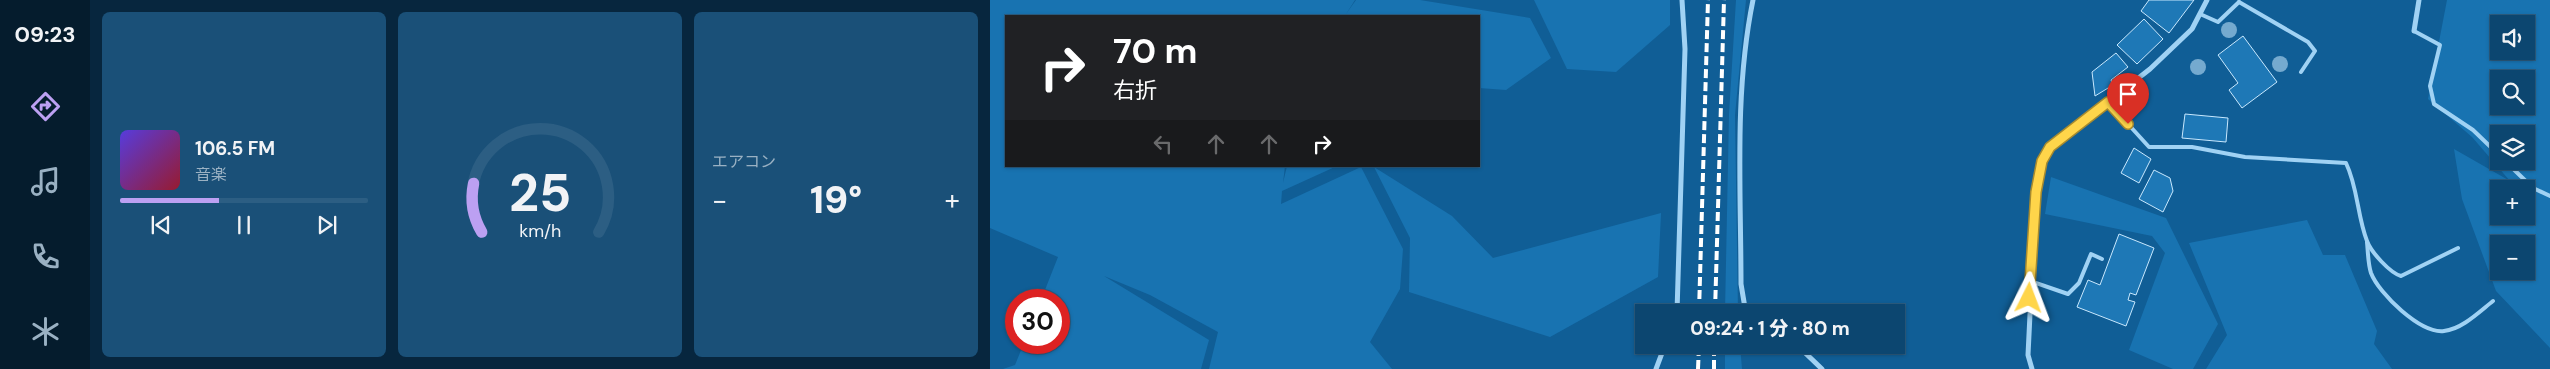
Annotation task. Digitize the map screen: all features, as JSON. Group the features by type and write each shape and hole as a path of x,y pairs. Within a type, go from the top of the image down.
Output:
{"street":[{"path":"1676,304 1685,49 1682,0"},
{"path":"1744,304 1741,284 1740,108 1748,27 1753,0"},
{"path":"2032,369 2028,355 2030,281 2036,192 2042,161 2050,147 2150,69 2192,29 2207,0"},
{"path":"2414,31 2419,0"},
{"path":"1656,369 1662,354"},
{"path":"1806,354 1822,369"}],"lane":[{"path":"2200,14 2218,22 2240,1 2308,42 2314,51 2301,72"},
{"path":"2414,31 2440,45 2430,86 2434,104 2473,130 2490,146"},
{"path":"2108,102 2149,147 2192,147 2245,157 2346,163 2353,177 2367,242 2371,273 2385,297 2428,330 2445,332 2468,322 2493,301"},
{"path":"2514,170 2533,188 2550,196"},
{"path":"2367,242 2392,274 2401,276 2458,248"},
{"path":"2030,281 2068,294 2079,283 2091,254 2102,259"}],"shaded area":[{"path":"990,0 1355,0 1346,14 1356,0 1420,0 1530,18 1551,58 1506,90 1480,88 1480,15 1005,15 1005,167 1285,167 1283,183 1287,167 1335,167 1282,191 1281,204 1361,167 1403,249 1400,289 1370,342 1392,369 1209,369 1218,332 1150,295 1104,276 1209,340 1201,369 1003,369 1015,365 1020,354 1070,354 1070,289 1045,289 1058,257 990,228"},
{"path":"1534,0 1670,0 1670,25 1616,72 1567,69"},
{"path":"1736,0 1746,0 1735,115 1738,304 1725,304 1729,114"},
{"path":"2447,0 2550,0 2550,348 2496,291 2492,280 2535,280 2535,235 2490,235 2490,275 2462,199 2454,149 2508,180 2490,180 2490,225 2535,225 2535,180 2509,180 2500,170 2535,170 2535,125 2490,125 2490,158 2472,137 2428,99"},
{"path":"1374,167 1452,216 1493,258 1661,213 1658,277 1550,337 1409,292 1410,238"},
{"path":"2051,177 2166,218 2218,324 2193,369 2173,369 2129,350 2165,253 2152,236 2045,214"},
{"path":"2307,220 2323,255 2345,255 2377,331 2374,344 2392,369 2206,369 2227,335 2189,243"},
{"path":"1725,354 1741,354 1742,369 1725,369"}],"building":[{"path":"2149,0 2194,0 2169,33 2141,11"},
{"path":"2144,19 2163,39 2137,64 2117,45"},
{"path":"2243,36 2277,82 2242,108 2229,90 2238,83 2218,55"},
{"path":"2116,53 2128,67 2111,80 2113,85 2095,96 2092,72"},
{"path":"2185,114 2228,118 2226,142 2182,138"},
{"path":"2134,148 2151,159 2139,183 2121,173"},
{"path":"2154,170 2170,178 2173,191 2163,212 2139,199"},
{"path":"2119,234 2154,248 2136,295 2130,293 2128,300 2135,302 2126,326 2077,307 2088,280 2100,285"}],"railway":[{"path":"1699,304 1708,0"},
{"path":"1715,304 1724,0"},
{"path":"1698,369 1699,354"},
{"path":"1714,354 1714,369"}],"route":[{"path":"2029,298 2036,192 2042,161 2050,147 2108,102 2128,124"}]}
